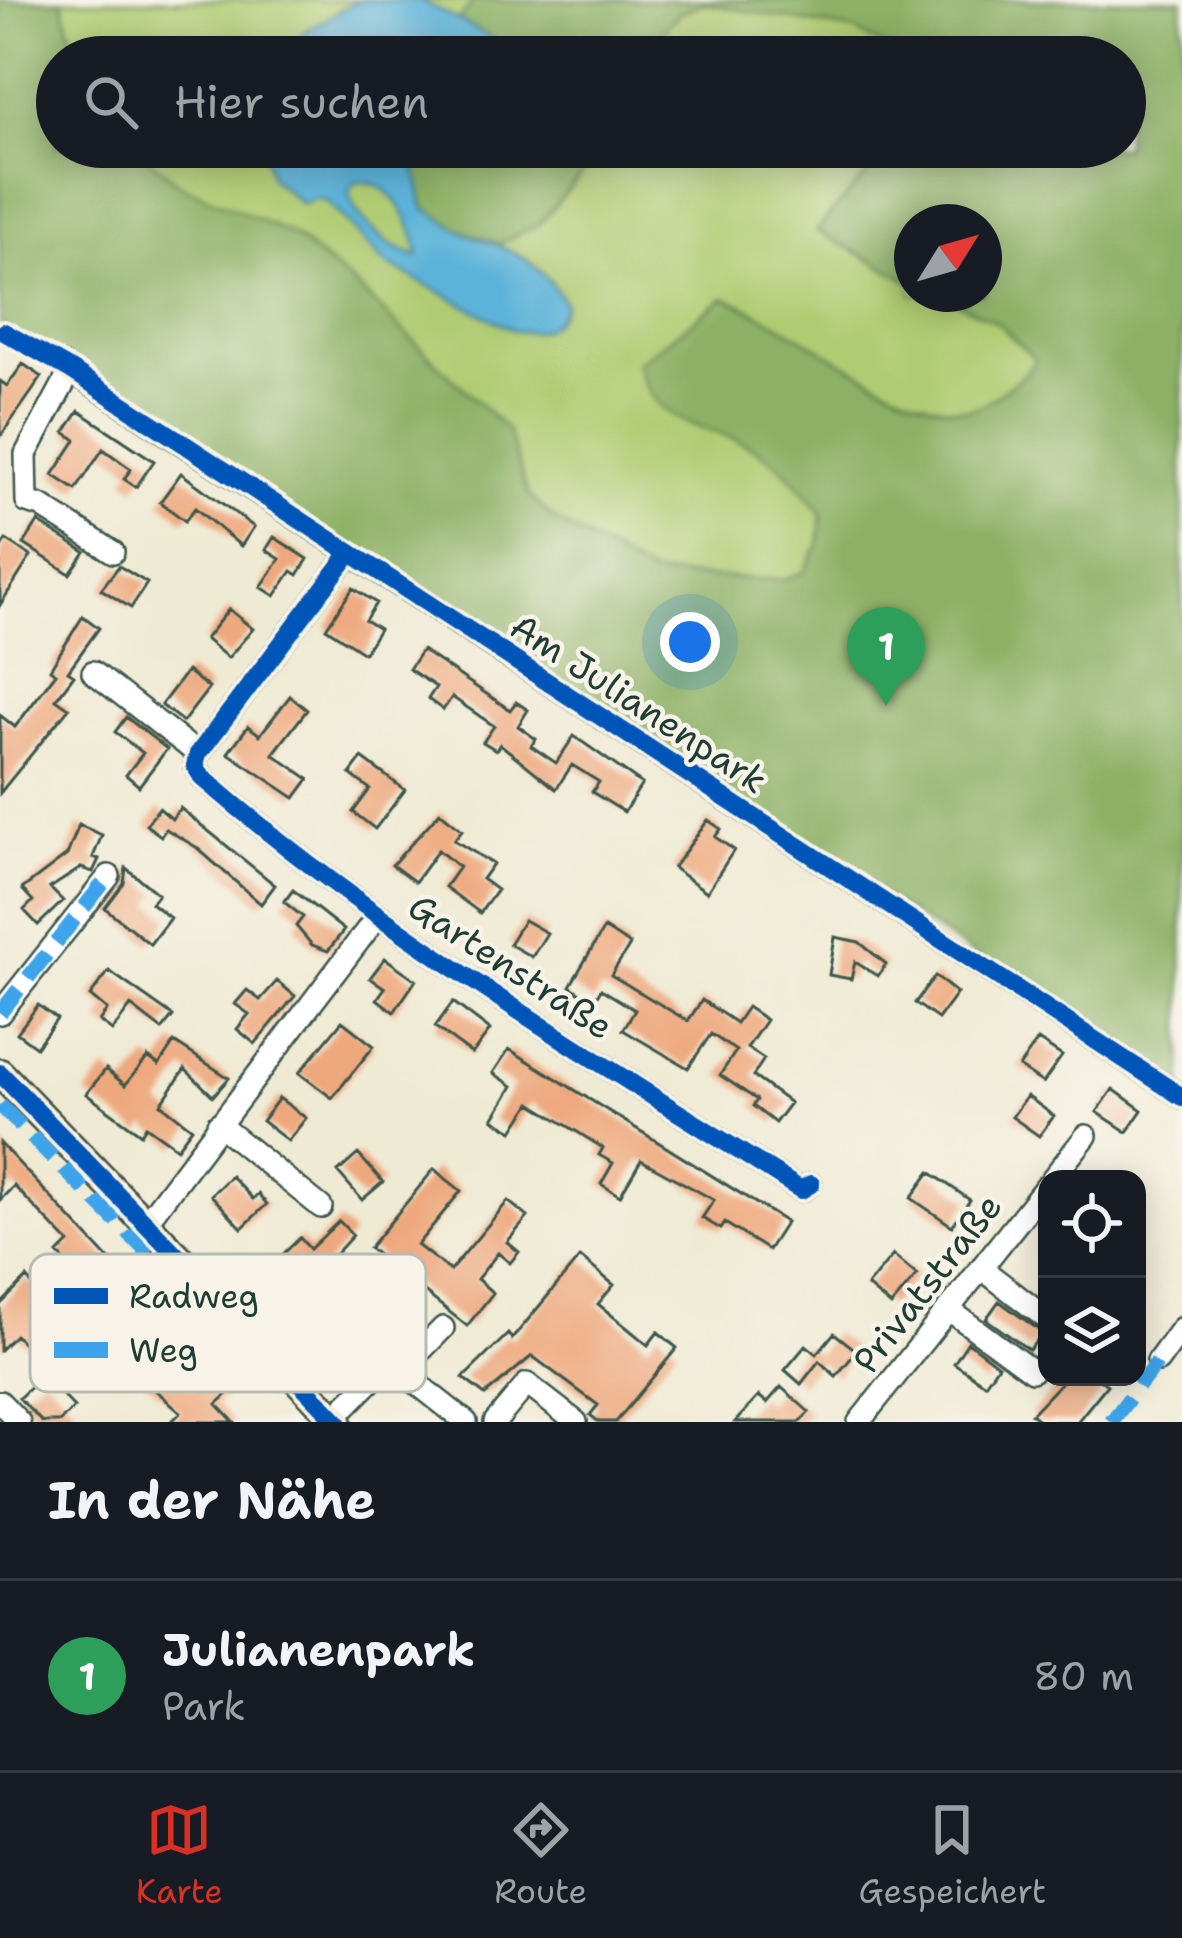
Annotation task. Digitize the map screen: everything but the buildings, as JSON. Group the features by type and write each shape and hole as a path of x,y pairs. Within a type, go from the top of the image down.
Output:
{"main road":[{"path":"0,1073 173,1254"},
{"path":"308,1392 336,1420"}],"street":[{"name":"Am Julianenpark","path":"113,552 27,502 24,476 31,439 66,367 1182,1097"},
{"path":"196,760 350,554"},
{"name":"Gartenstraße","path":"93,672 196,760 302,863 376,918 801,1190 812,1184"},
{"path":"0,1013 109,876"},
{"path":"144,1225 376,918"},
{"path":"218,1124 321,1208"},
{"name":"Privatstraße","path":"1059,1170 1086,1136"},
{"name":"Privatstraße","path":"859,1422 1038,1196"},
{"path":"981,1268 1038,1312"},
{"path":"948,1309 1032,1371"},
{"path":"426,1345 442,1328"},
{"path":"1159,1361 1182,1328"},
{"path":"495,1422 527,1384 575,1422"},
{"path":"426,1391 466,1422"},
{"path":"336,1420 362,1392"},
{"path":"0,1402 19,1422"}],"green space":[{"path":"0,0 1182,0 1182,1090 0,323"},
{"path":"0,0 62,0 71,36 36,36 36,168 160,168 179,184 291,234 356,286 508,431 528,495 555,520 651,575 783,580 804,572 819,544 822,514 764,454 669,412 646,385 637,363 724,298 912,397 942,407 969,409 985,403 1035,360 999,324 976,312 1002,312 1002,204 894,204 894,272 817,231 874,168 1146,168 1146,36 864,36 704,3 680,13 658,36 487,36 459,21 474,0 1182,0 1182,1090 0,323"},
{"path":"416,168 587,168 539,224 499,244 461,231 424,208"}],"water":[{"path":"358,0 420,0 488,36 301,36"},
{"path":"268,168 416,168 424,208 535,266 565,304 546,328 515,331 386,264 327,202 317,198 302,204 271,178","holes":["356,182 381,188 400,206 419,256 386,241 358,213 349,192"]}],"marked path":[{"path":"0,1013 109,876"},
{"path":"0,1105 149,1254"},
{"path":"1111,1422 1158,1361"}],"cycle path":[{"path":"4,332 71,370 1182,1097"},
{"path":"350,553 198,754 195,766 202,777 344,891 494,994 801,1190 811,1184"},
{"path":"0,1073 175,1254"},
{"path":"309,1392 338,1422"}],"place":[{"name":"Julianenpark","path":"886,706"}]}
